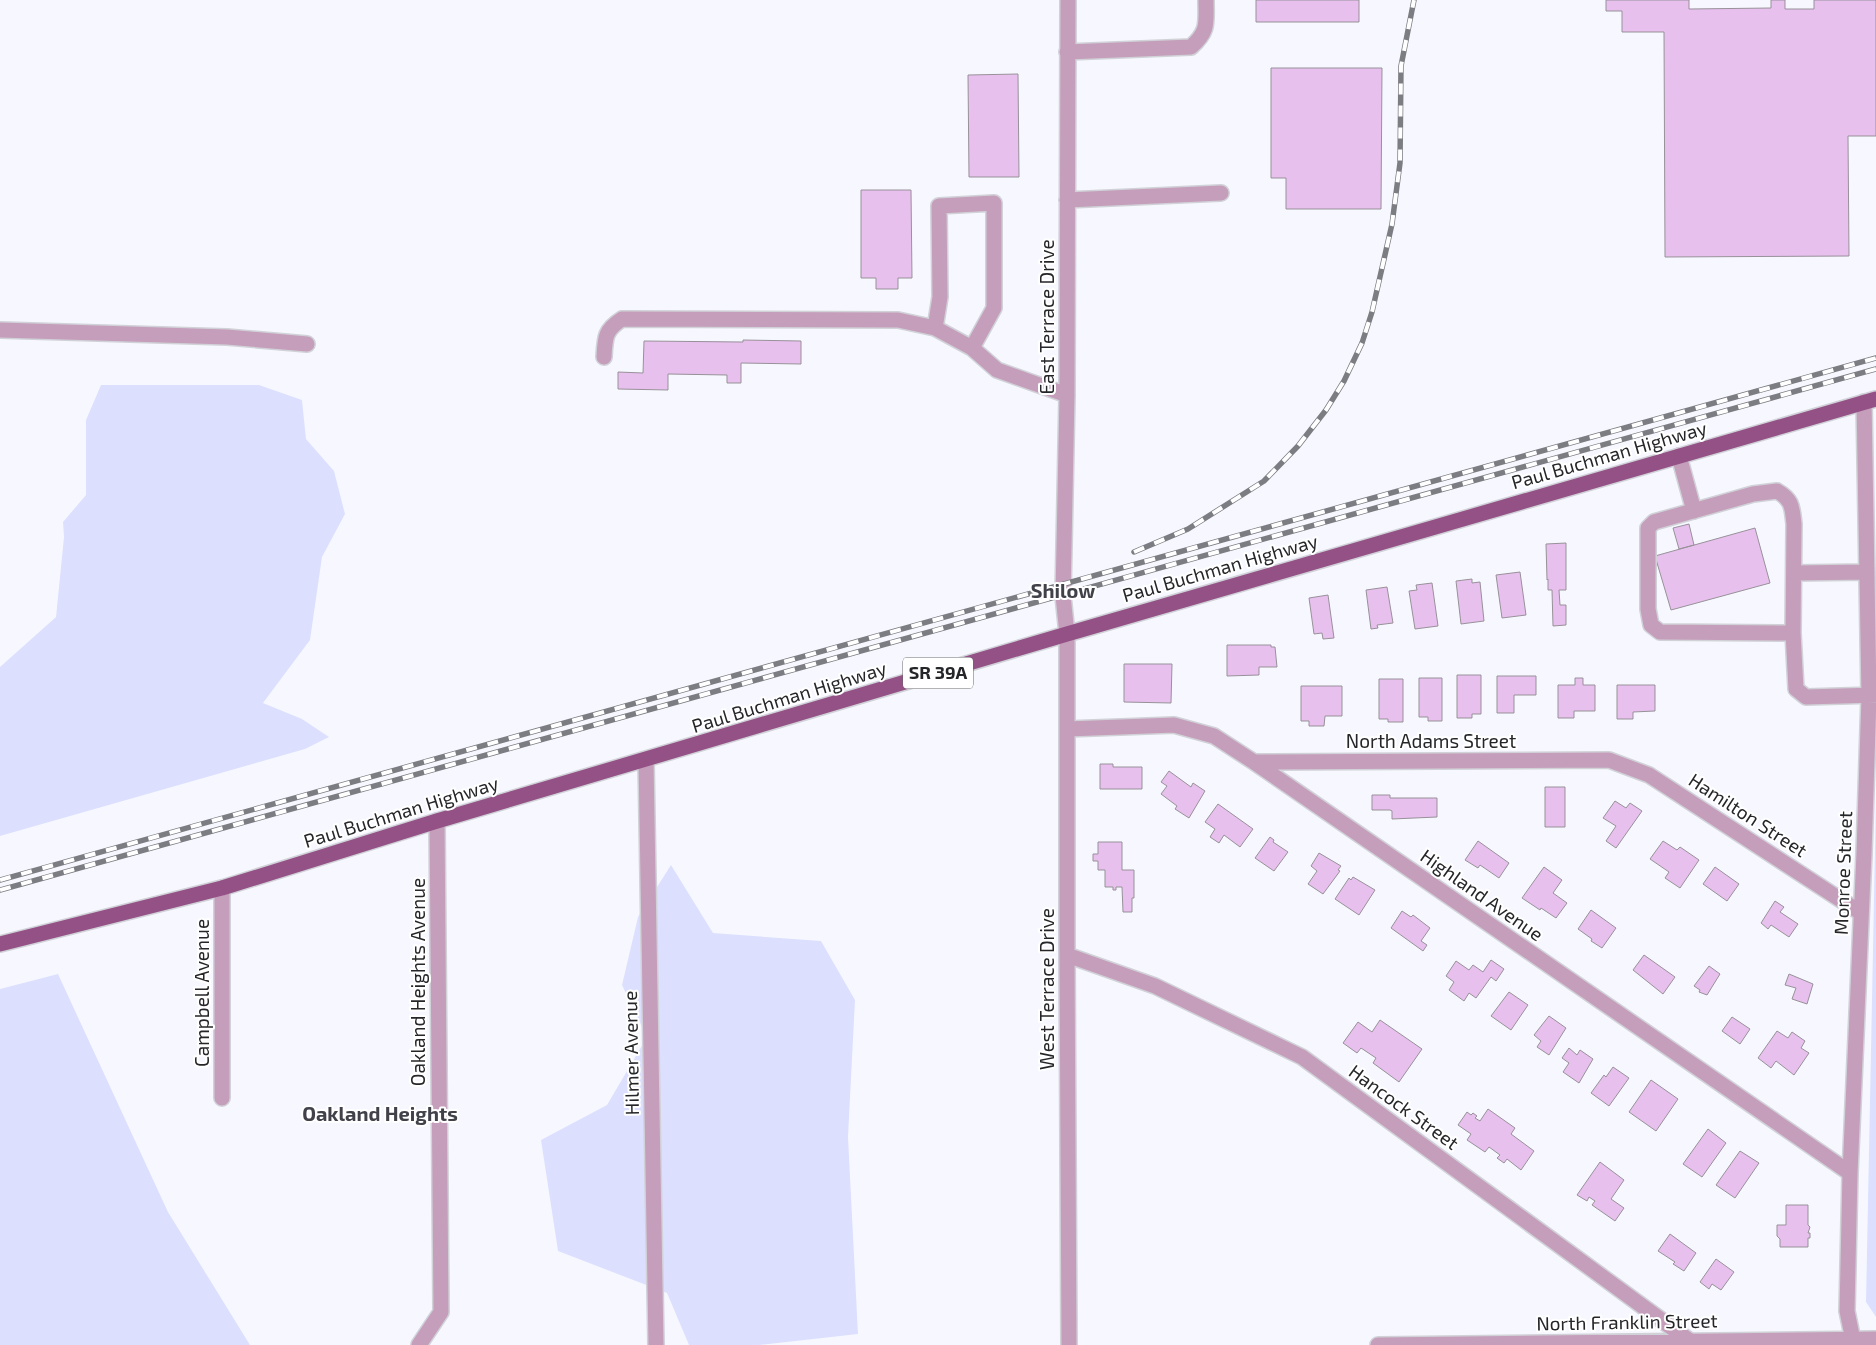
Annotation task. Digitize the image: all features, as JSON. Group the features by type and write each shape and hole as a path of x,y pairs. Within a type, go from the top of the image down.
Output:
{"main road":[{"name":"Paul Buchman Highway","path":"0,944 222,888 437,821 1067,634 1870,400"}],"street":[{"name":"East Terrace Drive","path":"1067,634 1063,596 1067,395 1068,0"},
{"path":"1068,52 1190,47 1202,37 1206,23 1206,0"},
{"path":"1067,200 1221,193"},
{"path":"935,328 940,297 938,206 994,203 994,308 972,348"},
{"path":"604,357 604,338 612,325 622,319 898,320 935,328 972,348 998,370 1067,395"},
{"path":"0,330 227,337 307,344"},
{"name":"Monroe Street","path":"1852,1342 1847,1311 1850,1173 1861,913 1870,853 1872,696 1867,572 1870,400"},
{"path":"1679,456 1694,511"},
{"path":"1793,633 1660,632 1651,625 1648,609 1648,528 1654,522 1753,494 1777,491 1787,496 1792,507 1794,524 1793,633 1796,689 1806,697 1872,696"},
{"path":"1794,573 1867,572"},
{"name":"West Terrace Drive","path":"1067,634 1069,1345"},
{"name":"Highland Avenue","path":"1067,729 1174,725 1214,736 1850,1173"},
{"name":"Hilmer Avenue","path":"646,760 656,1345"},
{"name":"North Adams Street","path":"1254,762 1608,760"},
{"name":"Hamilton Street","path":"1608,760 1649,775 1861,913"},
{"name":"Oakland Heights Avenue","path":"418,1345 441,1312 437,821"},
{"name":"Campbell Avenue","path":"222,888 222,1098"},
{"name":"Hancock Street","path":"1067,955 1156,986 1302,1057 1690,1341"},
{"name":"North Franklin Street","path":"1378,1345 1690,1341 1852,1342 1876,1339"}],"shaded area":[{"path":"101,385 259,385 302,400 306,439 334,471 345,514 322,557 310,640 263,703 302,719 329,737 305,749 0,836 0,667 56,617 64,537 63,522 86,495 86,420"},
{"path":"1876,798 1876,1317 1866,1302"},
{"path":"671,865 713,933 821,941 855,1000 848,1137 858,1334 759,1345 689,1345 667,1293 558,1251 541,1140 607,1105 647,1037 622,985 638,917"},
{"path":"58,974 168,1212 250,1345 0,1345 0,989"}],"building":[{"path":"1256,0 1359,0 1359,22 1256,22"},
{"path":"1606,0 1689,0 1689,9 1771,8 1771,0 1785,0 1785,9 1814,9 1814,0 1876,0 1876,136 1848,136 1849,256 1665,257 1664,32 1622,32 1622,11 1606,11"},
{"path":"1271,68 1382,68 1381,209 1286,209 1286,178 1271,178"},
{"path":"1018,74 1019,177 969,177 968,75"},
{"path":"861,190 911,190 912,278 898,278 898,289 876,289 876,278 861,278"},
{"path":"743,340 801,341 801,364 741,363 741,383 727,383 727,375 668,374 668,390 618,389 618,372 643,373 644,341 743,342"},
{"path":"1689,524 1694,545 1679,549 1673,528"},
{"path":"1755,528 1770,583 1671,610 1655,556"},
{"path":"1566,543 1566,590 1559,590 1560,605 1566,605 1566,625 1553,626 1552,590 1548,590 1547,580 1546,544"},
{"path":"1520,572 1526,615 1502,618 1496,575"},
{"path":"1472,579 1472,583 1480,582 1484,621 1461,624 1456,581"},
{"path":"1432,583 1438,626 1415,629 1409,591 1417,590 1416,585"},
{"path":"1387,587 1393,623 1377,625 1378,628 1371,629 1366,590"},
{"path":"1328,595 1334,638 1323,639 1322,633 1314,634 1309,598"},
{"path":"1227,645 1271,645 1271,647 1275,647 1277,667 1259,667 1259,675 1227,676"},
{"path":"1124,664 1172,664 1171,703 1124,702"},
{"path":"1457,675 1481,675 1481,714 1472,714 1472,718 1457,718"},
{"path":"1497,676 1536,676 1536,695 1514,695 1514,713 1497,713"},
{"path":"1419,678 1442,678 1442,721 1428,721 1428,717 1419,717"},
{"path":"1575,678 1583,678 1583,685 1595,685 1595,711 1574,711 1574,718 1558,718 1558,685 1575,685"},
{"path":"1379,679 1403,679 1403,722 1388,722 1388,719 1379,719"},
{"path":"1617,685 1655,685 1655,711 1633,712 1633,719 1617,719"},
{"path":"1301,686 1342,686 1342,716 1325,716 1324,726 1309,726 1309,721 1301,721"},
{"path":"1100,764 1113,764 1113,767 1142,767 1142,789 1100,789"},
{"path":"1169,771 1191,787 1193,783 1205,791 1189,818 1175,809 1177,806 1161,794 1167,786 1161,782"},
{"path":"1545,787 1565,787 1565,827 1545,827"},
{"path":"1372,795 1390,795 1390,798 1437,798 1437,817 1392,819 1392,811 1390,810 1372,810"},
{"path":"1615,801 1626,808 1630,803 1642,811 1616,848 1606,841 1616,826 1603,818"},
{"path":"1218,804 1253,829 1240,847 1224,835 1219,843 1210,837 1215,829 1205,822"},
{"path":"1270,837 1274,840 1273,842 1288,852 1274,871 1255,858"},
{"path":"1478,841 1509,863 1499,878 1480,865 1478,868 1465,860"},
{"path":"1663,841 1677,850 1680,847 1699,860 1680,888 1665,878 1669,872 1650,859"},
{"path":"1098,842 1122,842 1122,870 1134,870 1132,912 1123,912 1122,887 1116,887 1116,890 1113,890 1113,887 1105,887 1105,870 1098,870 1098,861 1093,861 1093,854 1098,854"},
{"path":"1319,853 1341,866 1338,870 1340,871 1323,894 1308,884 1317,871 1311,866"},
{"path":"1544,867 1562,880 1553,893 1567,903 1556,918 1522,898"},
{"path":"1715,867 1739,884 1727,901 1703,884"},
{"path":"1353,877 1375,890 1359,915 1335,899 1349,878 1351,880"},
{"path":"1775,901 1784,907 1780,912 1798,924 1789,937 1771,925 1768,929 1761,923"},
{"path":"1591,910 1616,928 1602,948 1578,929"},
{"path":"1402,911 1411,917 1413,915 1430,928 1421,941 1427,945 1423,951 1391,928"},
{"path":"1644,955 1675,977 1663,994 1633,970"},
{"path":"1491,960 1504,969 1496,981 1491,977 1476,998 1469,993 1464,1001 1449,990 1454,982 1446,976 1456,961 1469,970 1473,965 1483,972"},
{"path":"1709,966 1720,974 1707,995 1699,992 1700,990 1694,986"},
{"path":"1789,974 1813,984 1807,1004 1792,999 1796,988 1785,985"},
{"path":"1509,992 1528,1005 1511,1030 1491,1016"},
{"path":"1549,1016 1566,1028 1549,1055 1537,1047 1541,1041 1534,1035"},
{"path":"1732,1017 1750,1029 1740,1044 1722,1031"},
{"path":"1380,1020 1422,1049 1399,1082 1373,1063 1376,1058 1361,1048 1357,1053 1343,1043 1358,1022 1372,1032"},
{"path":"1777,1031 1788,1038 1792,1032 1805,1041 1801,1048 1809,1053 1794,1075 1776,1061 1771,1068 1758,1058"},
{"path":"1569,1048 1577,1055 1580,1050 1593,1059 1579,1083 1563,1072 1569,1063 1562,1058"},
{"path":"1613,1067 1629,1078 1609,1106 1591,1093 1604,1075 1606,1077"},
{"path":"1651,1080 1678,1099 1656,1131 1629,1112"},
{"path":"1488,1109 1515,1128 1511,1134 1534,1151 1521,1170 1507,1159 1504,1163 1497,1158 1500,1155 1489,1147 1485,1152 1467,1140 1471,1134 1458,1125 1467,1112 1471,1115 1473,1113 1477,1116 1475,1118 1480,1121"},
{"path":"1708,1129 1726,1143 1702,1177 1683,1164"},
{"path":"1740,1151 1759,1163 1735,1198 1716,1185"},
{"path":"1600,1162 1624,1180 1611,1199 1624,1208 1615,1221 1592,1205 1595,1201 1589,1197 1587,1201 1577,1195"},
{"path":"1786,1205 1808,1205 1808,1225 1810,1227 1808,1233 1810,1233 1810,1238 1808,1238 1808,1247 1780,1247 1777,1225 1786,1225"},
{"path":"1670,1234 1696,1253 1684,1271 1673,1264 1675,1262 1658,1251"},
{"path":"1716,1259 1734,1272 1721,1290 1712,1284 1709,1289 1700,1282"}],"railway":[{"path":"1134,552 1188,529 1264,481 1298,446 1326,410 1344,381 1362,343 1372,312 1392,224 1400,163 1401,66 1414,0"},
{"path":"0,880 1876,358"},
{"path":"0,890 1876,369"}],"district":[{"name":"Shilow","path":"1063,591"},
{"name":"Oakland Heights","path":"380,1114"}]}
